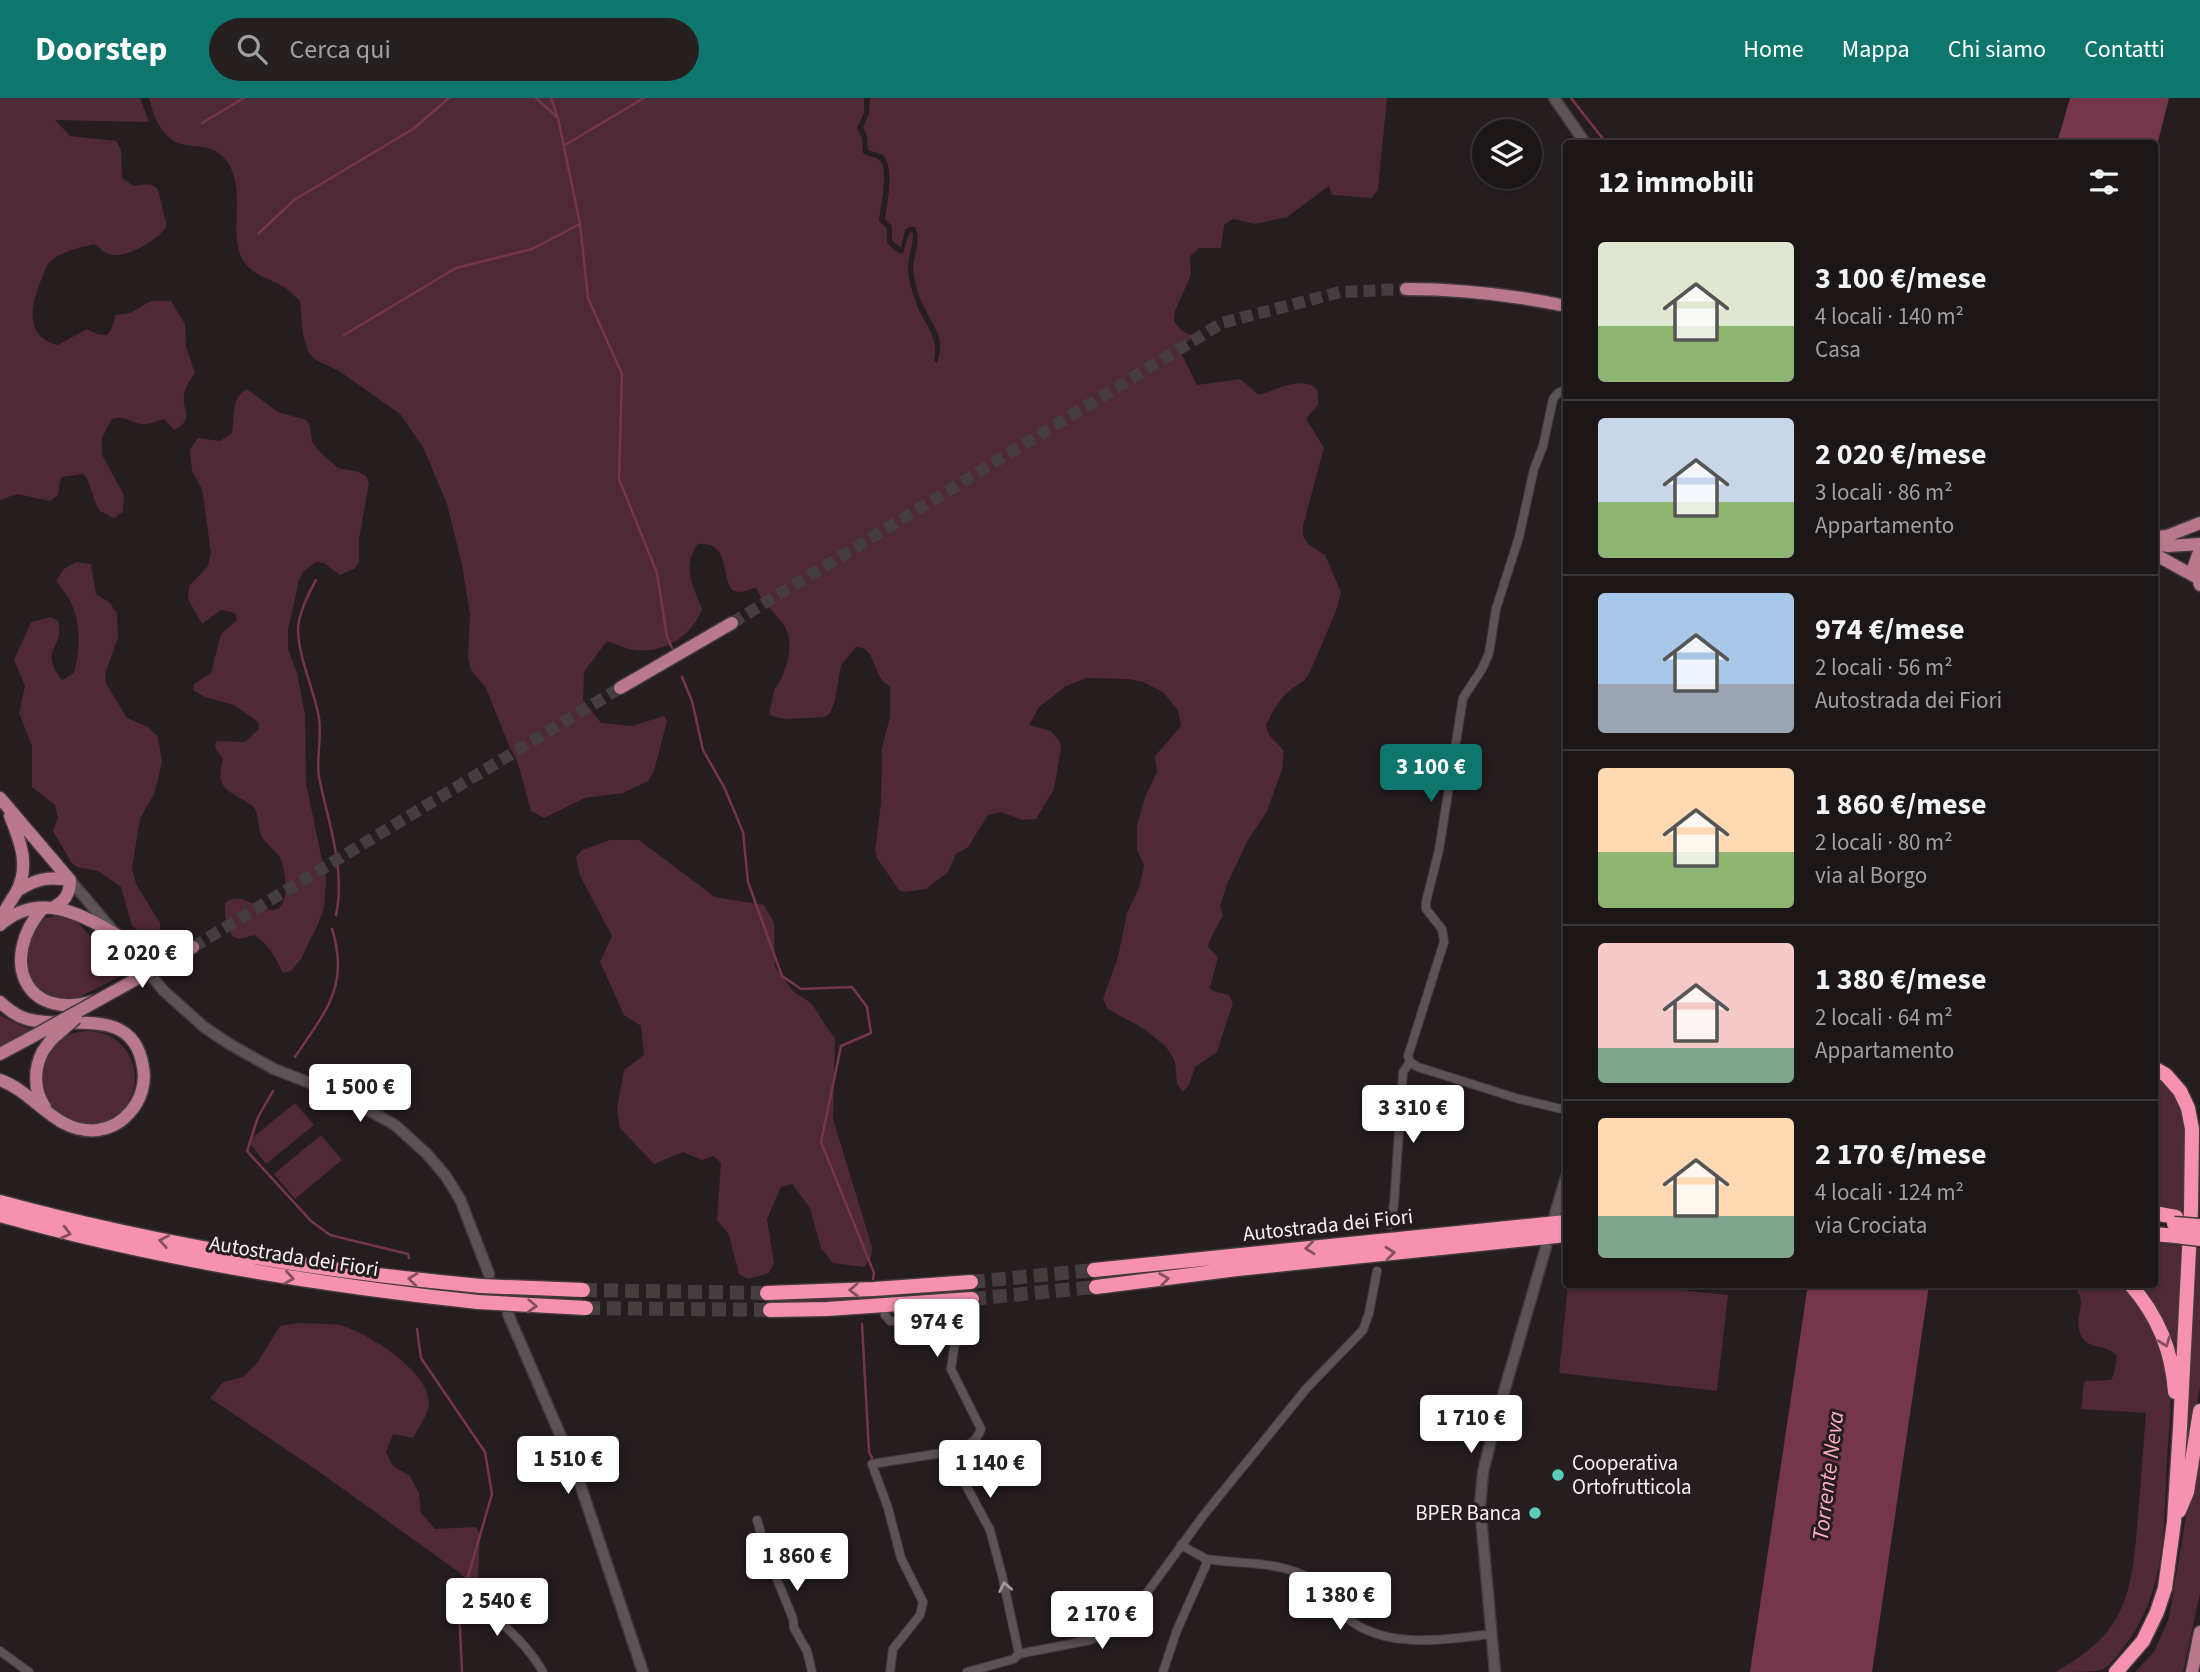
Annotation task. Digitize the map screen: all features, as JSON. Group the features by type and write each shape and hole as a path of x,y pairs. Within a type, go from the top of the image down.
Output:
{"highway":[{"path":"2116,1672 2143,1640 2157,1612 2168,1572 2174,1522 2191,1210 2192,1129 2188,1108 2180,1091 2158,1070"},
{"name":"Autostrada dei Fiori","path":"0,1202 146,1237 347,1272 485,1280 583,1290"},
{"name":"Autostrada dei Fiori","path":"0,1215 105,1242 347,1287 478,1302 586,1308"},
{"path":"2158,1215 2200,1239"},
{"name":"Autostrada dei Fiori","path":"1094,1270 1561,1218"},
{"path":"2158,1223 2200,1224"},
{"path":"2158,1232 2175,1225"},
{"name":"Autostrada dei Fiori","path":"1096,1287 1237,1269 1563,1235"},
{"path":"767,1293 971,1282"},
{"path":"2133,1288 2149,1308 2164,1338 2172,1363 2180,1428"},
{"path":"770,1310 866,1307 972,1299"},
{"path":"2174,1522 2187,1492 2200,1411"}],"main road":[{"path":"1554,98 1583,140"},
{"path":"1406,289 1480,292 1563,305"},
{"path":"2158,537 2167,536 2200,523"},
{"path":"2158,545 2200,544"},
{"path":"2198,581 2194,566 2200,549"},
{"path":"2158,556 2198,581"},
{"path":"620,688 732,623"},
{"path":"2,801 169,997 215,1035 274,1069 341,1095 395,1125 427,1154 460,1199 485,1280"},
{"path":"0,919 17,891 23,853 2,801"},
{"path":"17,891 41,878 70,880"},
{"path":"0,925 18,913 63,902 69,892 70,880"},
{"path":"98,1000 62,1005 30,995 21,989 15,980 10,960 14,941 26,923 47,908 79,914 117,935"},
{"path":"0,1054 192,947"},
{"path":"54,1118 41,1103 36,1085 37,1064 43,1051 61,1031 98,1000"},
{"path":"0,1002 19,1016 41,1022 92,1021 107,1024 130,1038 144,1071 140,1097 131,1111 118,1122 102,1129 85,1130 69,1126 54,1118 19,1088 0,1080"},
{"path":"1495,1672 1480,1506 1483,1472 1546,1247"},
{"path":"508,1314 575,1469 643,1672"},
{"path":"2192,1672 2200,1632"}],"street":[{"path":"1563,390 1553,399 1519,537 1496,609 1489,653 1463,698 1439,850 1426,902 1426,909 1442,929 1444,942 1408,1055 1410,1062 1418,1067 1519,1099 1563,1109"},
{"path":"1391,1218 1403,1072 1410,1062"},
{"path":"967,1672 1014,1659 1019,1654 1090,1640 1113,1631 1146,1594 1247,1459 1306,1388 1363,1331 1377,1271"},
{"path":"885,1315 890,1321 929,1318 947,1324 956,1335 951,1369 981,1429 978,1437 963,1448 872,1464 888,1508 901,1558 923,1602 920,1615 893,1649 890,1672"},
{"path":"948,1452 989,1530 1019,1654"},
{"path":"757,1520 794,1628 807,1651 811,1672"},
{"path":"1181,1545 1206,1559 1278,1566 1300,1573 1323,1588 1347,1619 1377,1634 1403,1640 1491,1634"},
{"path":"1163,1672 1177,1630 1206,1565 1206,1559"},
{"path":"467,1592 515,1635 537,1660 543,1672"},
{"path":"0,1651 29,1672"}],"shaded area":[{"path":"0,98 140,98 149,122 55,120 70,136 116,141 121,150 122,178 134,186 150,185 158,190 167,226 149,243 123,254 108,254 94,244 59,256 46,268 33,308 35,327 39,335 58,345 87,329 99,335 107,334 112,328 115,315 130,313 151,301 171,301 185,324 186,347 195,373 184,394 184,422 174,430 164,419 144,424 116,418 112,419 102,438 102,455 124,495 123,512 114,518 97,507 87,478 83,474 61,477 58,495 50,501 17,494 0,500"},
{"path":"149,98 864,98 864,113 857,128 862,138 863,153 879,160 884,170 879,221 887,229 887,242 898,252 903,253 909,233 913,234 909,278 919,310 934,340 934,361 937,363 939,340 920,300 913,269 918,239 915,227 905,230 901,248 892,240 892,226 885,219 889,168 883,155 868,150 863,127 869,114 870,98 1387,98 1378,189 1372,198 1332,195 1329,186 1287,217 1255,224 1233,219 1224,225 1221,248 1199,248 1190,256 1191,275 1175,311 1174,321 1191,336 1180,351 1197,385 1240,379 1259,395 1298,383 1312,386 1318,391 1318,405 1307,420 1324,448 1303,526 1303,536 1308,544 1325,555 1341,592 1336,611 1309,674 1281,699 1266,725 1269,735 1284,751 1282,770 1267,811 1247,842 1228,882 1220,906 1223,915 1208,947 1218,957 1210,988 1229,995 1233,1003 1217,1052 1195,1067 1189,1085 1183,1092 1177,1084 1175,1061 1166,1047 1146,1030 1108,1009 1103,999 1118,957 1127,913 1139,888 1143,871 1144,865 1137,850 1137,826 1145,797 1157,772 1155,756 1181,726 1178,710 1163,692 1143,682 1129,679 1086,678 1066,686 1039,707 1029,725 1051,731 1060,742 1061,749 1054,789 1036,819 1022,820 1001,812 988,815 968,847 956,854 948,872 926,889 905,892 899,890 875,851 881,803 882,748 890,717 890,686 880,677 868,652 856,647 841,665 835,701 830,713 825,717 787,719 769,714 788,657 786,630 756,588 742,592 733,590 718,550 710,545 698,544 689,568 702,609 684,635 666,646 645,650 624,648 607,641 584,672 583,700 601,723 632,726 664,716 667,721 654,771 648,781 623,793 585,798 544,818 531,811 518,763 486,688 471,670 468,658 470,615 462,565 447,504 423,447 400,414 339,371 314,359 308,351 303,334 300,301 284,287 252,271 239,251 236,183 232,170 225,159 215,151 181,144 169,137 156,119"},
{"path":"247,389 278,412 306,420 310,426 312,442 321,453 338,468 366,476 369,483 359,539 359,562 354,569 340,575 324,563 316,562 304,571 299,580 288,630 288,649 297,673 305,715 306,783 326,879 324,908 318,924 301,959 291,971 283,973 259,938 254,935 239,939 232,936 225,917 225,903 232,899 274,910 280,907 285,897 285,874 279,856 261,835 254,808 223,785 220,775 223,759 215,748 216,741 245,742 259,729 258,722 234,705 205,697 193,690 194,684 211,673 221,634 237,620 235,613 221,610 202,624 188,599 189,586 208,566 211,553 202,489 192,471 190,449 198,438 220,441 232,433 234,408 238,398"},
{"path":"76,562 91,564 96,594 109,602 117,613 118,637 105,675 106,683 127,718 148,727 158,737 162,761 155,792 140,819 132,868 136,884 160,923 160,939 154,944 132,926 121,887 98,871 77,867 71,862 53,831 58,818 55,805 32,787 32,746 19,713 25,686 14,660 31,622 51,617 58,621 59,630 52,654 55,669 62,680 74,673 78,647 77,621 71,602 56,581 64,569"},
{"path":"610,840 639,840 715,897 764,905 774,923 775,967 794,992 811,1003 835,1039 833,1119 872,1247 871,1258 864,1267 833,1263 821,1248 810,1208 792,1184 781,1187 767,1219 774,1263 769,1273 748,1279 739,1274 729,1235 717,1220 721,1163 713,1156 702,1160 683,1152 654,1164 620,1128 617,1109 624,1070 644,1055 641,1026 624,1015 600,962 612,936 580,876 576,857 582,850"},
{"path":"60,915 78,923 125,974 67,1003 28,987 23,935 41,919"},
{"path":"0,1015 21,1026 33,1030 0,1047"},
{"path":"88,1031 106,1035 121,1045 131,1060 135,1078 131,1096 121,1111 106,1121 88,1125 70,1121 55,1111 45,1096 41,1078 45,1060 55,1045 70,1035"},
{"path":"2158,1078 2167,1085 2180,1103 2185,1119 2186,1159 2182,1212 2158,1209"},
{"path":"295,1103 314,1125 266,1164 248,1141"},
{"path":"321,1135 342,1160 295,1199 274,1174"},
{"path":"2158,1243 2181,1246 2177,1343 2173,1343 2139,1288 2158,1288"},
{"path":"2194,1248 2200,1248 2200,1385 2189,1463 2186,1463"},
{"path":"969,1287 969,1293 772,1304 772,1298"},
{"path":"1568,1288 1662,1288 1728,1295 1717,1391 1559,1373"},
{"path":"2075,1288 2125,1288 2150,1323 2164,1356 2169,1379 2170,1413 2163,1532 2156,1580 2148,1603 2138,1626 2114,1660 2102,1670 2055,1672 2098,1642 2122,1608 2133,1567 2146,1413 2081,1409 2085,1381 2111,1380 2117,1356 2108,1349 2092,1345 2083,1339 2078,1326 2081,1303"},
{"path":"299,1323 339,1325 354,1330 396,1356 420,1379 427,1391 429,1403 425,1416 413,1438 393,1434 386,1452 393,1466 410,1476 419,1493 421,1513 435,1529 476,1527 480,1535 478,1580 471,1584 460,1573 318,1471 210,1398 223,1382 243,1377 257,1363 280,1326"},
{"path":"2200,1433 2200,1593 2183,1672 2135,1672 2154,1652 2169,1618"}],"water":[{"path":"2070,98 2169,98 2158,141 2058,140"},
{"name":"Torrente Neva","path":"1807,1288 1929,1288 1872,1672 1750,1672"}],"waterway":[{"path":"202,123 244,98"},
{"path":"258,234 294,200 413,129 449,98"},
{"path":"536,98 557,117"},
{"path":"551,98 558,118 580,224 588,298 622,374 619,479 657,573 667,637 672,648"},
{"path":"565,145 644,98"},
{"path":"1571,98 1604,140"},
{"path":"344,335 456,268 532,249 580,224"},
{"path":"316,580 307,597 298,630 301,652 319,718 319,777 339,880 336,915"},
{"path":"682,677 692,701 703,750 724,787 743,832 748,882 782,976 801,989 852,987 867,1007 871,1033 841,1046 821,1142 874,1273 873,1279"},
{"path":"295,1057 332,998 338,967 332,929"},
{"path":"273,1091 258,1117 247,1151 311,1221 330,1235 408,1254 409,1258"},
{"path":"862,1324 869,1452 872,1458"},
{"path":"417,1329 421,1358 485,1452 492,1494 459,1608 462,1672"}],"tunnel":[{"path":"732,623 1222,323 1340,292 1406,289"},
{"path":"193,947 620,688"},
{"path":"1385,1241 1391,1218"},
{"path":"971,1282 1094,1270"},
{"path":"972,1299 1096,1287"},
{"path":"583,1290 767,1293"},
{"path":"586,1308 770,1310"}],"place":[{"name":"Cooperativa Ortofrutticola","path":"1558,1475"},
{"name":"BPER Banca","path":"1535,1513"}]}
